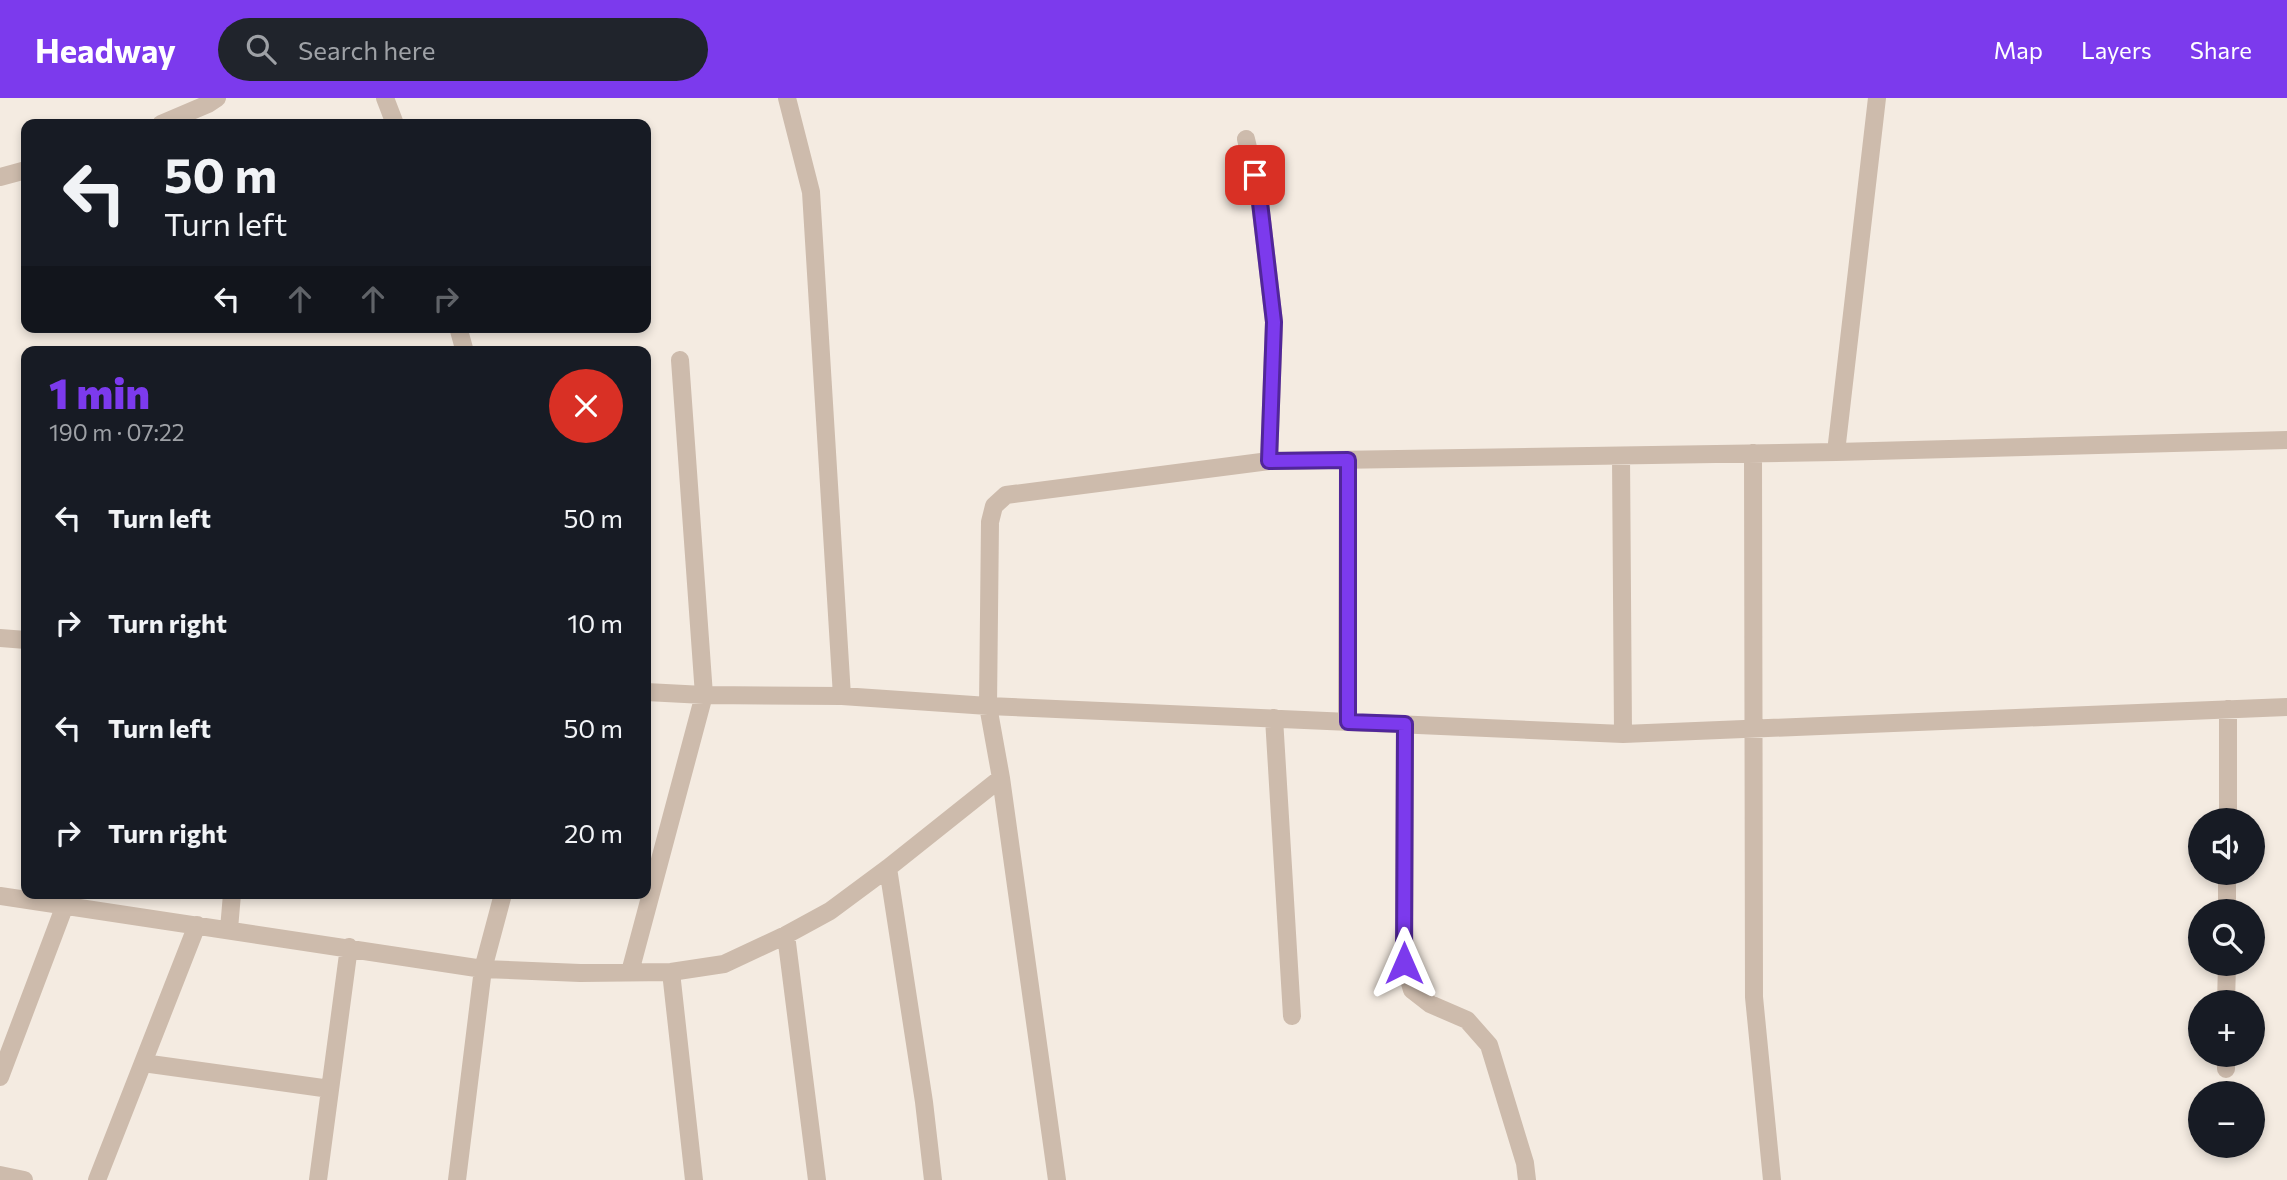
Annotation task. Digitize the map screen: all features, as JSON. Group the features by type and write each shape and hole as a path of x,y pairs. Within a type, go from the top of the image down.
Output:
{"street":[{"path":"173,119 217,98"},
{"path":"384,98 393,119"},
{"path":"787,98 811,192 842,696"},
{"path":"1836,452 1877,98"},
{"path":"1246,139 1259,194 1274,322 1269,461"},
{"path":"0,177 21,171"},
{"path":"651,896 704,695 680,360"},
{"path":"1057,1180 1001,778 988,706 990,522 994,506 1006,495 1269,461 1836,452 2287,440"},
{"path":"1753,453 1754,997 1772,1180"},
{"path":"1621,456 1623,734"},
{"path":"1348,460 1348,722"},
{"path":"0,638 21,640"},
{"path":"651,692 842,696 988,706 1623,734 2287,707"},
{"path":"2228,709 2228,808"},
{"path":"1274,718 1292,1016"},
{"path":"1405,724 1404,963 1412,990 1430,1004 1467,1020 1489,1045 1525,1163 1527,1180"},
{"path":"22,899 483,969 671,972 724,964 830,911 1001,778"},
{"path":"888,868 924,1102 933,1180"},
{"path":"0,896 21,899"},
{"path":"229,929 232,899"},
{"path":"457,1180 483,969 502,899"},
{"path":"631,972 650,899"},
{"path":"0,1077 65,905"},
{"path":"97,1180 197,925"},
{"path":"786,935 817,1180"},
{"path":"318,1180 349,947"},
{"path":"671,972 694,1180"},
{"path":"143,1063 330,1089"},
{"path":"0,1175 24,1180"}],"route":[{"path":"1255,175 1274,322 1269,461 1348,460 1348,722 1405,724 1404,963"}]}
